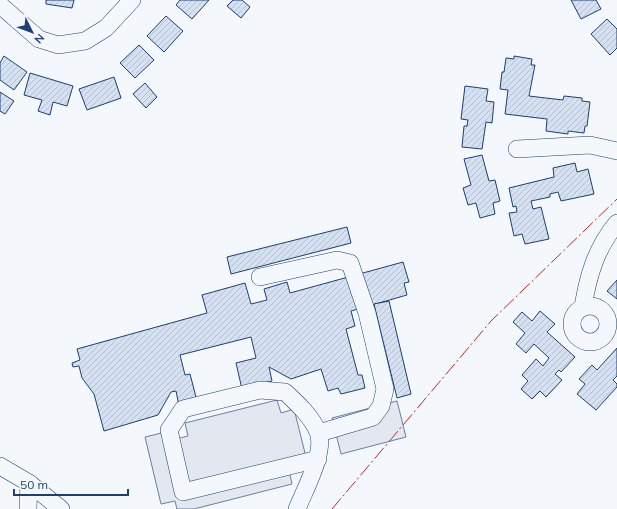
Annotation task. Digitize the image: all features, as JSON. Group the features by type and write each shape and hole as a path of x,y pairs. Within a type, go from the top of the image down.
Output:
{"street":[{"path":"0,5 38,39 58,45 85,41 106,28 132,0"},
{"path":"517,149 590,145 617,151"},
{"path":"582,307 587,281 595,257 608,234 617,223"},
{"path":"260,277 337,260 350,263 367,312 385,390 381,406 373,417 319,433"},
{"path":"297,509 318,459 319,433 301,407 285,392 260,390 183,409 169,430 183,492 318,459"},
{"path":"0,466 29,483 61,509"},
{"path":"28,509 29,483"}],"shaded area":[{"path":"277,400 281,413 294,409 308,465 289,470 292,484 194,509 177,509 175,501 161,504 145,437 174,430 176,439 188,436 185,423"},
{"path":"397,401 406,437 341,454 332,418"}],"building":[{"path":"46,0 74,0 72,8 46,4"},
{"path":"180,0 209,0 192,19 176,5"},
{"path":"233,0 242,0 250,7 241,18 227,6"},
{"path":"571,0 596,0 601,9 581,19"},
{"path":"166,16 183,31 164,52 147,36"},
{"path":"607,19 617,29 617,48 610,55 591,34"},
{"path":"139,45 154,60 135,78 120,63"},
{"path":"4,56 27,72 14,90 0,80 0,63"},
{"path":"514,56 532,59 531,65 535,65 529,96 563,100 564,96 582,98 582,101 590,102 587,126 585,126 584,133 568,131 568,134 546,131 547,119 505,114 508,90 500,89 502,72 504,72 506,58 514,59"},
{"path":"30,73 73,86 67,106 53,102 50,115 38,111 42,100 24,95"},
{"path":"114,77 121,98 87,110 79,89"},
{"path":"145,83 157,97 146,108 133,94"},
{"path":"465,86 488,89 486,101 494,102 492,123 486,122 482,149 462,147 464,126 467,126 468,120 461,119"},
{"path":"0,92 14,101 5,114 0,111"},
{"path":"482,155 489,181 495,180 500,201 493,203 495,214 480,218 476,203 468,205 463,188 471,185 464,159"},
{"path":"575,163 577,172 588,169 594,194 561,201 558,192 550,194 550,197 531,201 533,209 541,207 549,239 525,244 522,234 514,236 509,213 517,212 516,206 513,207 509,188 554,177 553,168"},
{"path":"347,227 351,243 231,274 227,257"},
{"path":"403,262 409,282 404,283 407,295 351,311 355,326 346,329 358,375 362,375 365,388 341,394 338,388 328,391 321,369 291,379 269,367 272,381 242,389 236,363 256,358 251,337 180,355 185,375 190,374 197,401 179,406 176,391 171,392 158,415 104,431 94,394 82,378 79,366 73,367 72,363 80,360 77,349 207,313 202,295 245,283 251,304 267,300 264,289 287,282 290,293"},
{"path":"617,280 617,299 607,291"},
{"path":"389,301 411,394 397,398 374,304"},
{"path":"540,311 555,324 547,332 575,357 561,372 559,370 555,374 562,380 546,397 540,391 532,399 521,389 528,381 522,375 536,359 543,366 549,358 534,344 526,353 516,344 525,333 513,322 522,312 532,321"},
{"path":"617,348 617,376 613,380 617,384 617,387 596,410 577,394 585,384 579,379 592,365 597,370"}],"power":[{"path":"332,509 491,321 617,199"}]}
